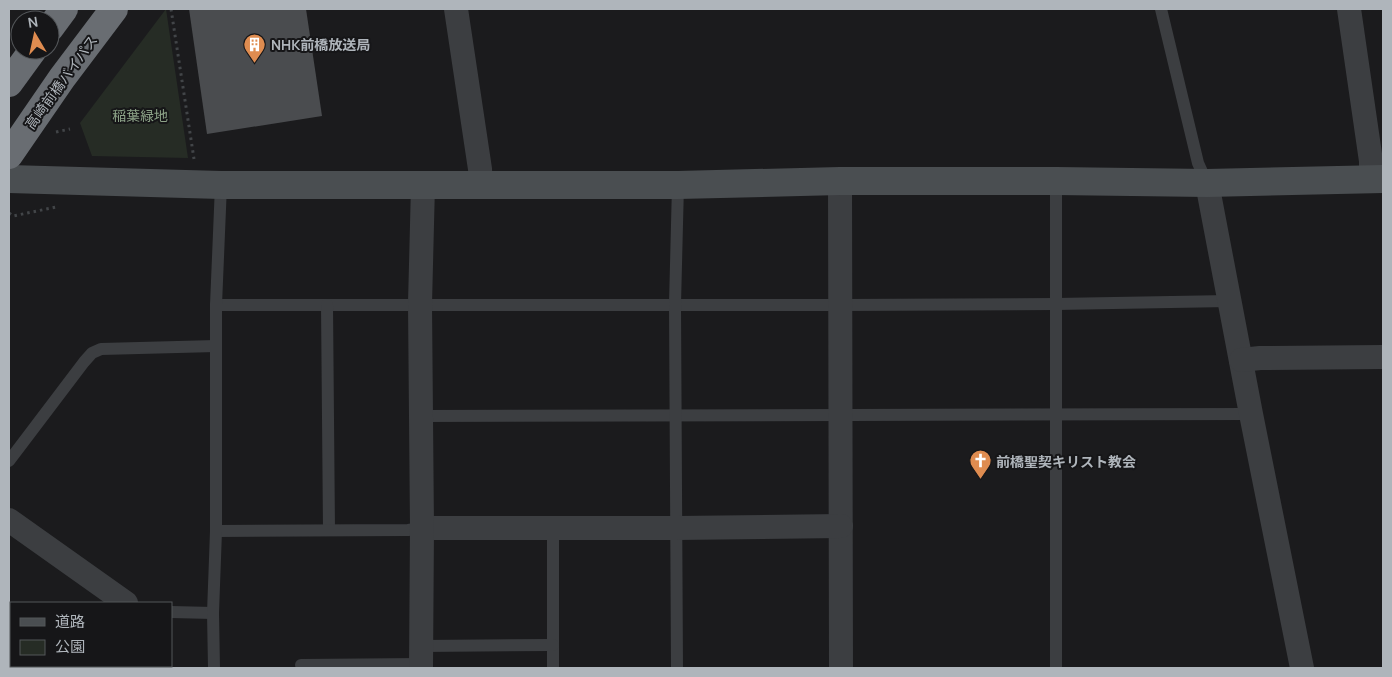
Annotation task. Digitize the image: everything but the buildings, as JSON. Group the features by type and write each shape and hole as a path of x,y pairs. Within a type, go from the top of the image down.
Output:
{"highway":[{"name":"高崎前橋バイパス","path":"9,155 62,78 114,9"},
{"path":"9,83 26,60"}],"street":[{"path":"456,9 481,184"},
{"path":"9,179 220,184 678,185 840,181 1207,183 1377,179 1371,161 1349,9"},
{"path":"840,181 841,668"},
{"path":"1207,183 1302,668"},
{"path":"421,659 420,304 422,185"},
{"path":"1241,360 1260,358 1383,357"},
{"path":"9,520 125,602"},
{"path":"422,528 841,526"}],"lane":[{"path":"1161,9 1198,163 1207,183"},
{"path":"1056,181 1056,668"},
{"path":"214,668 216,304 220,184"},
{"path":"677,668 675,304 678,185"},
{"path":"216,304 840,305 1229,301"},
{"path":"327,305 329,530"},
{"path":"9,461 92,352 101,349 216,346"},
{"path":"421,416 1251,414"},
{"path":"216,531 408,530 422,528"},
{"path":"553,528 553,668"},
{"path":"172,612 213,613"},
{"path":"301,664 421,659 553,645"}],"path":[{"path":"171,9 195,162"},
{"path":"9,213 13,216 53,208"}],"green space":[{"name":"稲葉緑地","path":"166,9 188,158 92,156 80,123"}],"place":[{"name":"NHK前橋放送局","path":"255,63"},
{"name":"前橋聖契キリスト教会","path":"980,480"}]}
